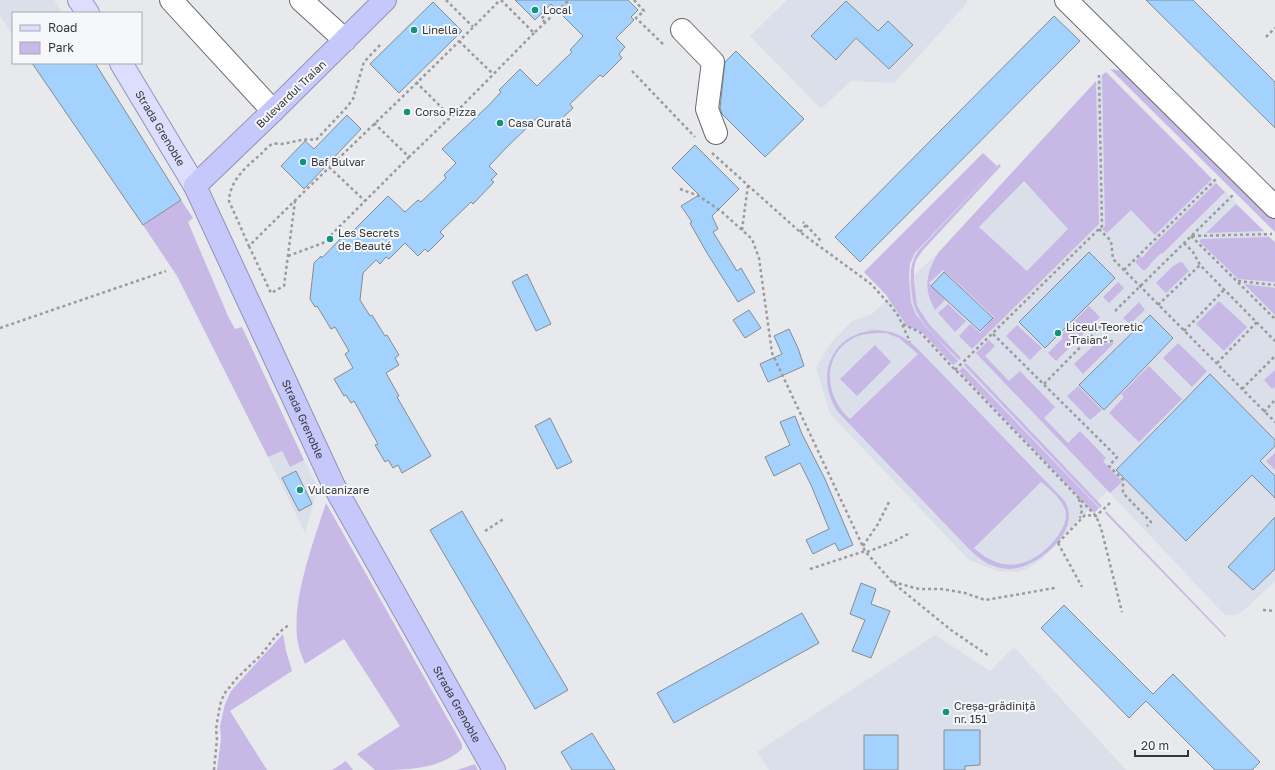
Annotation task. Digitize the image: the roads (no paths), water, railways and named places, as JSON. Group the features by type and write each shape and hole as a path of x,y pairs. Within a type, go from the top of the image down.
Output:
{"highway":[{"name":"Bulevardul Traian","path":"195,186 385,0"},
{"name":"Strada Grenoble","path":"195,186 334,486 494,770"}],"main road":[{"path":"79,0 87,12"},
{"name":"Strada Grenoble","path":"122,64 195,186"}],"lane":[{"path":"171,0 273,111"},
{"path":"301,0 345,40"},
{"path":"1066,0 1275,207"},
{"path":"682,30 713,62 707,109 708,142"}],"place":[{"name":"Local","path":"535,10"},
{"name":"Linella","path":"414,30"},
{"name":"Corso Pizza","path":"407,112"},
{"name":"Casa Curată","path":"500,123"},
{"name":"Baf Bulvar","path":"303,162"},
{"name":"Les Secrets de Beauté","path":"330,239"},
{"name":"Liceul Teoretic „Traian“","path":"1058,333"},
{"name":"Vulcanizare","path":"300,490"},
{"name":"Creșa-grădiniță nr. 151","path":"946,712"}]}
